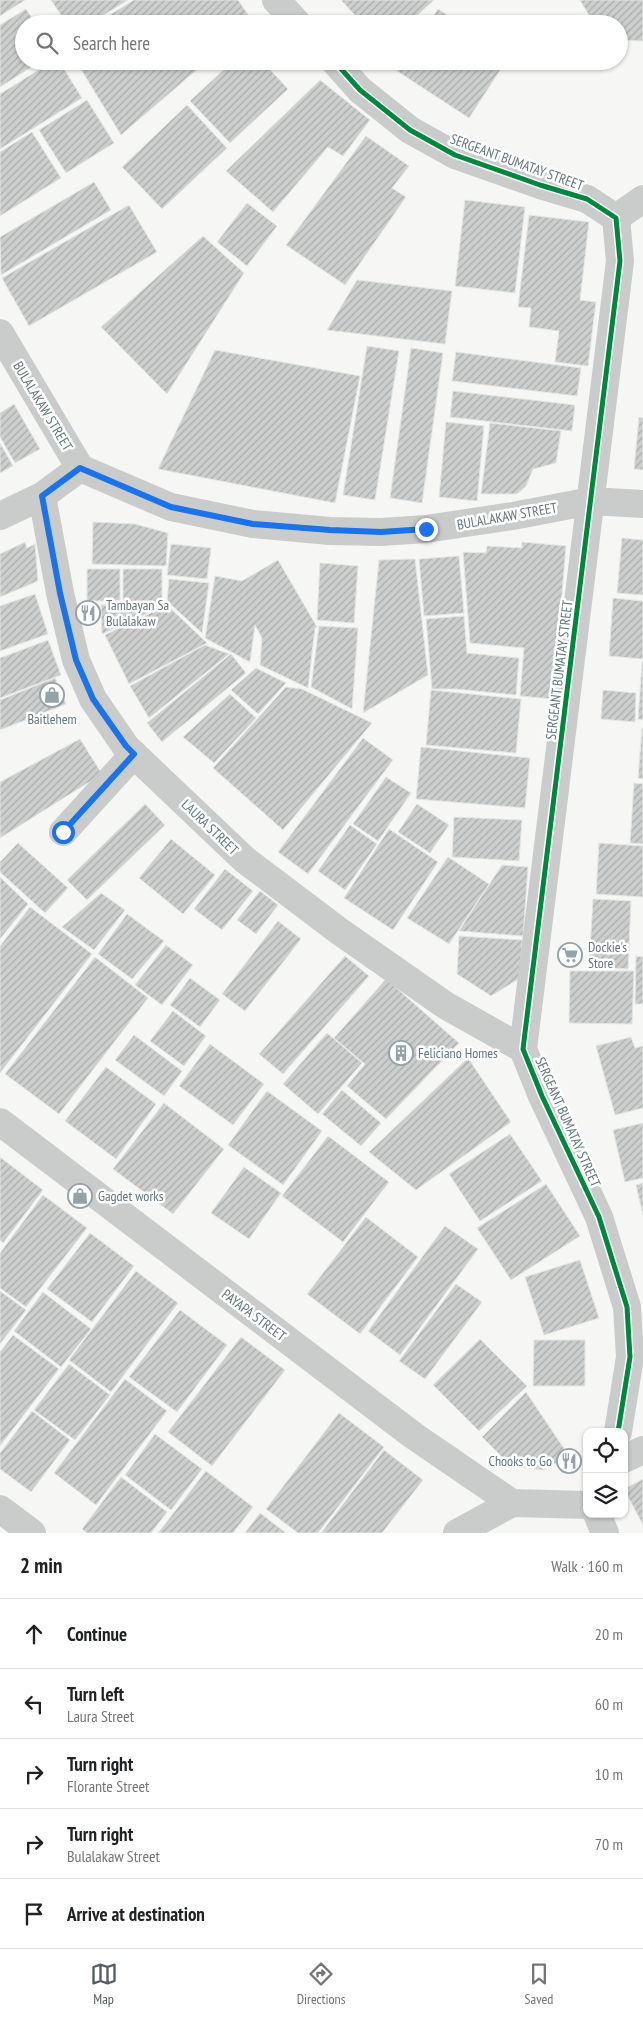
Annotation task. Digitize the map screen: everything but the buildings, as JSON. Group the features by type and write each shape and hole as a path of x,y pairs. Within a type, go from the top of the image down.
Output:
{"street":[{"path":"276,0 290,15"},
{"name":"SERGEANT BUMATAY STREET","path":"342,70 360,90 410,130 455,155 540,185 587,199 616,218 620,261 523,1049 542,1096 599,1217 627,1307 630,1357 619,1428"},
{"path":"616,218 643,199"},
{"name":"BULALAKAW STREET","path":"0,333 80,468 171,507 253,524 381,532 426,529 514,516 591,501 643,504"},
{"path":"0,516 42,496 80,468"},
{"name":"LAURA STREET","path":"42,496 60,593 76,660 93,699 126,746 252,866 339,932 445,1005 523,1049"},
{"path":"63,832 134,754"},
{"name":"PAYAPA STREET","path":"0,1122 414,1436 512,1504"},
{"path":"628,1457 643,1450"},
{"path":"457,1533 512,1504 583,1505"},
{"path":"0,1509 32,1533"},
{"path":"599,1518 606,1533"}],"cycle path":[{"path":"342,70 360,90 410,130 455,155 540,185 587,199 616,218 620,261 523,1049 542,1096 599,1217 627,1307 630,1357 619,1428"}],"place":[{"name":"Tambayan Sa Bulalakaw","path":"88,613"},
{"name":"Baitlehem","path":"52,695"},
{"name":"Dockie's Store","path":"570,955"},
{"name":"Feliciano Homes","path":"401,1053"},
{"name":"Gagdet works","path":"80,1196"},
{"name":"Chooks to Go","path":"569,1461"}],"route":[{"path":"63,832 134,754 126,746 93,699 76,660 60,593 42,496 80,468 171,507 253,524 381,532 426,529"}]}
